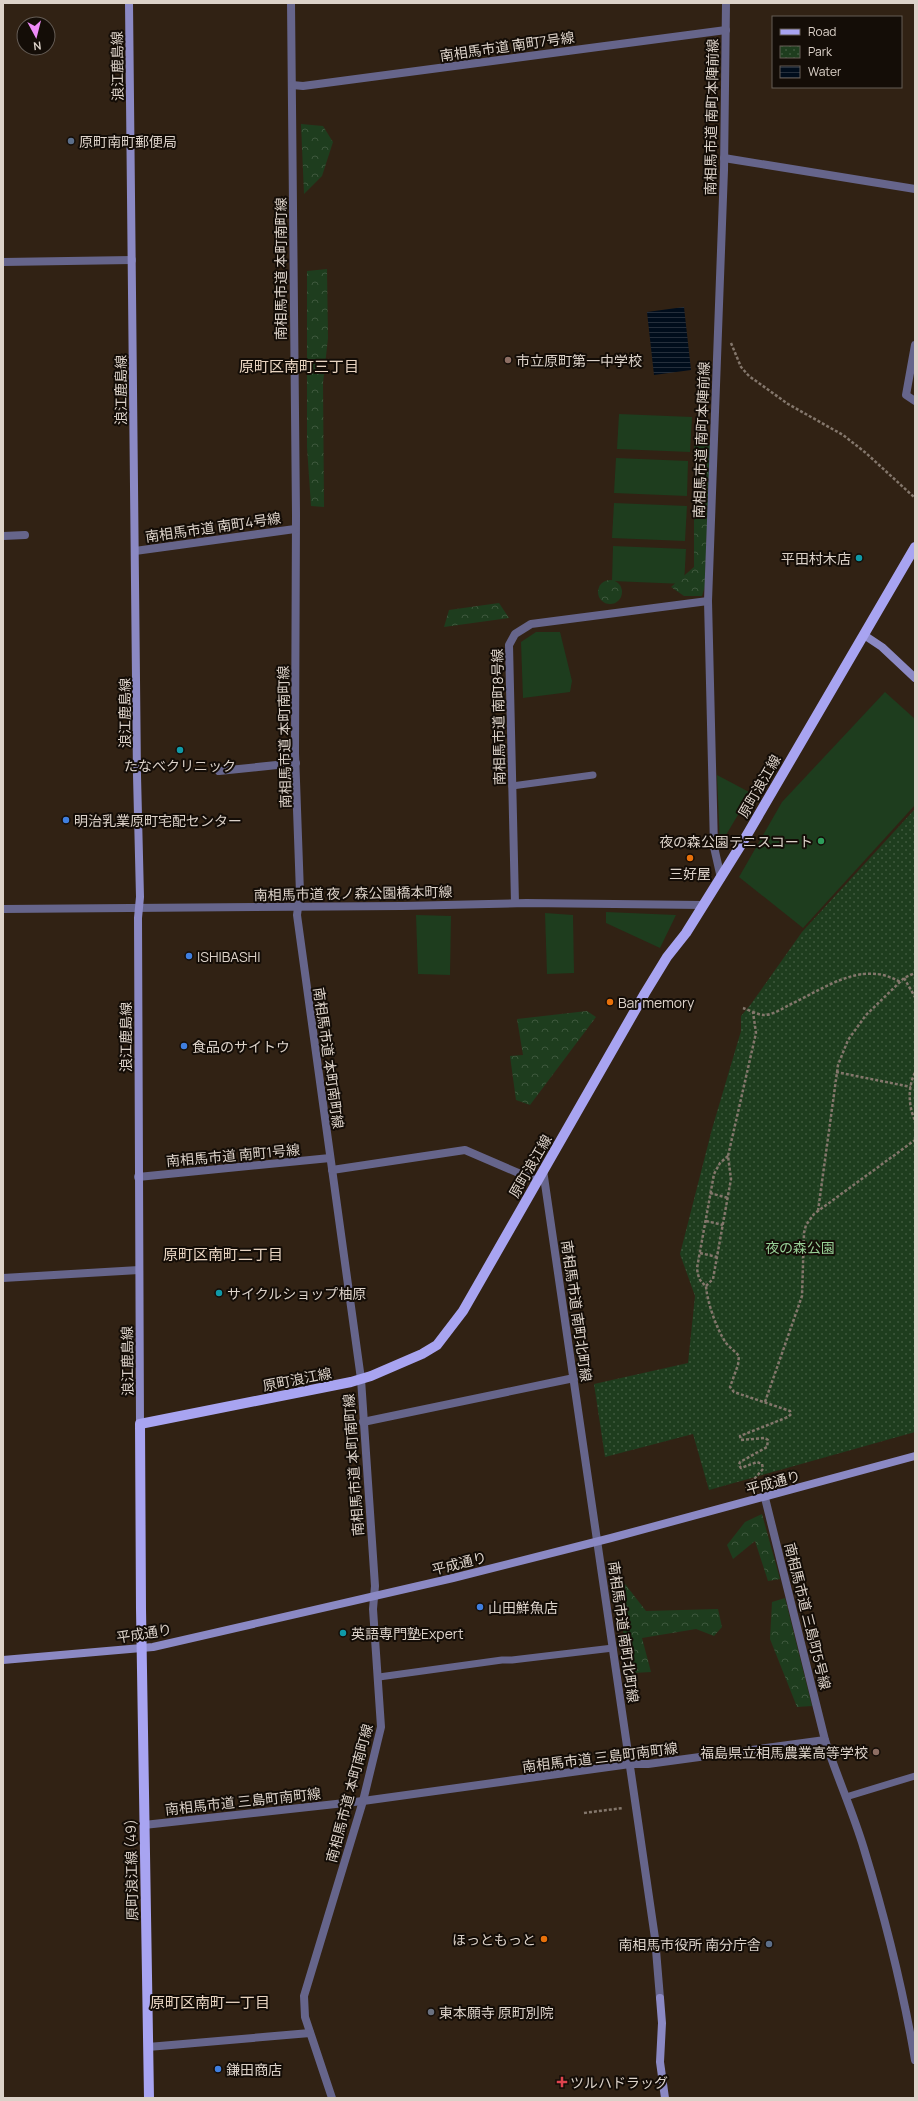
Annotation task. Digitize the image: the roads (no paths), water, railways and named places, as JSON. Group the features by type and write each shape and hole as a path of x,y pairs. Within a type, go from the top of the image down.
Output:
{"main road":[{"name":"浪江鹿島線","path":"129,3 138,908 140,1424"},
{"name":"原町浪江線","path":"140,1424 361,1379 422,1354 441,1340 463,1311 649,987 721,878 915,547"},
{"path":"864,635 882,647 915,678"},
{"path":"140,1424 142,1646"},
{"name":"平成通り","path":"3,1660 142,1646 373,1597 598,1542 765,1498 915,1456"},
{"name":"原町浪江線 (49)","path":"142,1646 149,2098"},
{"name":"南相馬市道 南町北町線","path":"660,1998 662,2023 660,2062 665,2098"}],"street":[{"name":"南相馬市道 本町南町線","path":"291,3 296,763 300,872 298,923 361,1379 375,1586 373,1597 381,1727 363,1801 305,1991 304,2008 310,2033 332,2098"},
{"name":"南相馬市道 南町本陣前線","path":"721,878 714,847 708,601 724,158 726,3"},
{"name":"南相馬市道 南町7号線","path":"292,85 303,86 726,30"},
{"path":"724,158 915,189"},
{"path":"3,262 132,260"},
{"path":"915,345 906,395 915,401"},
{"name":"南相馬市道 南町4号線","path":"135,551 295,529"},
{"path":"3,536 25,535"},
{"name":"南相馬市道 南町8号線","path":"515,903 509,645 512,637 518,631 531,624 708,601"},
{"path":"219,771 296,763"},
{"name":"南相馬市道 夜ノ森公園橋本町線","path":"3,909 298,907 515,903 703,905"},
{"path":"332,1170 466,1150 537,1181"},
{"name":"南相馬市道 南町1号線","path":"138,1177 330,1158"},
{"name":"南相馬市道 南町北町線","path":"543,1170 655,1938 660,1998"},
{"path":"3,1278 139,1270"},
{"path":"363,1422 574,1378"},
{"name":"南相馬市道 三島町5号線","path":"765,1498 825,1740"},
{"path":"825,1740 864,1848 909,2021 915,2060"},
{"name":"南相馬市道 三島町南町線","path":"144,1825 363,1801 630,1764 648,1764 825,1740"},
{"path":"148,2047 310,2033"}],"lane":[{"path":"512,786 592,775"},
{"path":"379,1677 502,1660 613,1648"},
{"path":"846,1797 915,1776"}],"water":[{"path":"684,307 691,370 654,375 647,312"}],"place":[{"name":"原町南町郵便局","path":"71,141"},
{"name":"市立原町第一中学校","path":"508,360"},
{"name":"平田村木店","path":"859,558"},
{"name":"たなべクリニック","path":"180,750"},
{"name":"明治乳業原町宅配センター","path":"66,820"},
{"name":"夜の森公園テニスコート","path":"821,841"},
{"name":"三好屋","path":"690,858"},
{"name":"ISHIBASHI","path":"189,956"},
{"name":"Bar memory","path":"610,1002"},
{"name":"食品のサイトウ","path":"184,1046"},
{"name":"サイクルショップ柚原","path":"219,1293"},
{"name":"山田鮮魚店","path":"480,1607"},
{"name":"英語専門塾Expert","path":"343,1633"},
{"name":"福島県立相馬農業高等学校","path":"876,1752"},
{"name":"ほっともっと","path":"544,1939"},
{"name":"南相馬市役所 南分庁舎","path":"769,1944"},
{"name":"東本願寺 原町別院","path":"431,2012"},
{"name":"鎌田商店","path":"218,2069"},
{"name":"ツルハドラッグ","path":"562,2082"}],"district":[{"name":"原町区南町三丁目","path":"299,366"},
{"name":"原町区南町二丁目","path":"223,1254"},
{"name":"原町区南町一丁目","path":"210,2002"}],"park label":[{"name":"夜の森公園","path":"800,1247"}]}
